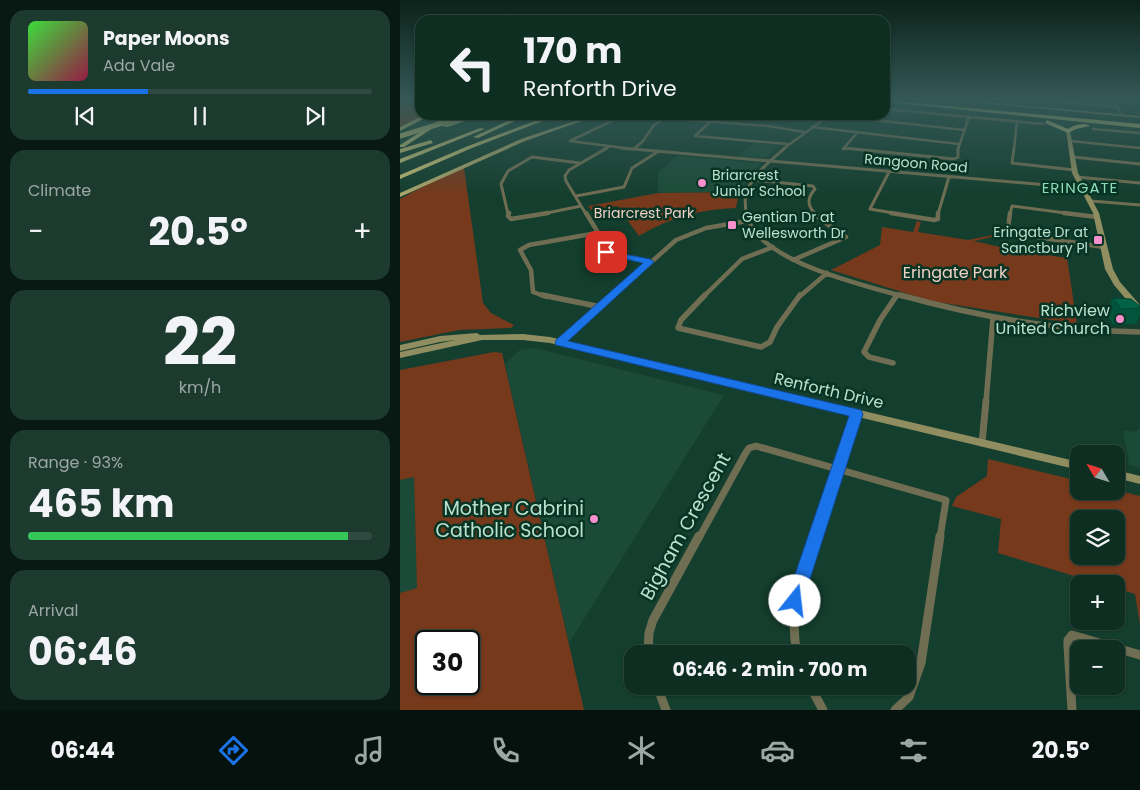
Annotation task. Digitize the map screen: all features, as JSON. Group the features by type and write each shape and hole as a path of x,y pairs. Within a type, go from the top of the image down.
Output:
{"highway":[{"path":"400,138 412,131"},
{"path":"400,138 417,131"},
{"path":"400,138 425,131"},
{"path":"400,147 429,131"},
{"path":"400,151 464,131"},
{"path":"400,161 477,131"},
{"path":"400,173 490,131"},
{"path":"400,177 513,131"},
{"path":"400,183 497,137"}],"main road":[{"path":"400,193 524,137 542,131"},
{"path":"400,193 523,140 549,131"},
{"path":"1068,131 1077,177 1091,201 1097,217 1108,264 1114,279 1140,310"},
{"name":"Renforth Drive","path":"400,348 440,339 474,335 482,337"},
{"name":"Renforth Drive","path":"400,355 482,337 523,337 560,343 1070,464"},
{"path":"1125,476 1140,480"}],"street":[{"name":"Rangoon Road","path":"591,131 570,141 634,149 1082,188"},
{"path":"634,149 643,141 650,131"},
{"path":"700,131 695,136 787,144"},
{"path":"799,131 804,132"},
{"path":"839,131 959,144"},
{"path":"857,134 843,149 954,159 958,157 956,153 964,131"},
{"path":"1016,131 1012,163 1075,170"},
{"path":"1113,131 1140,134"},
{"path":"804,132 787,144 770,160 745,195 744,208 747,221 758,235 793,260 915,302 993,318 1081,330 1140,332"},
{"path":"1070,141 1140,148"},
{"path":"610,146 569,170 565,176 580,206 609,254 650,262"},
{"path":"576,196 622,188 625,185 627,174 632,168 659,151"},
{"path":"580,163 532,156 512,167 503,176 501,184 509,211 508,216 511,219 580,206"},
{"path":"1073,157 1140,164"},
{"path":"889,172 870,209 934,220 938,219 938,213 949,177"},
{"path":"1077,177 1140,183"},
{"path":"754,180 813,186 815,189 810,192 808,200 812,211 829,228 846,237 793,260"},
{"path":"1091,201 1140,205"},
{"path":"1097,217 1012,206 1008,229 1016,234 1104,247"},
{"path":"560,343 668,246 686,235 706,228 747,221"},
{"path":"596,233 529,244 520,250 525,257 534,282 533,292 543,296 601,307"},
{"path":"773,247 742,259 732,267 681,320 678,328 683,331 735,339 756,347 764,346 770,343 775,330 797,296 827,273"},
{"path":"893,363 869,357 864,352 880,320 896,295"},
{"path":"982,443 993,318"},
{"path":"795,645 795,601 857,414"},
{"name":"Bigham Crescent","path":"648,645 652,620 749,448 756,446 839,468"},
{"path":"839,468 946,500 921,663 909,697 895,710"},
{"path":"1072,710 1068,646 1068,640 1072,636 1077,635 1140,655"},
{"path":"661,695 666,710"},
{"path":"815,695 823,710"}],"shaded area":[{"path":"753,143 778,145 766,158 738,156"},
{"name":"Briarcrest Junior School","path":"677,156 761,163 739,192 658,193 658,173"},
{"name":"Mother Cabrini Catholic School","path":"534,348 724,395 569,643 505,364 520,350"},
{"path":"1140,428 1140,468 1129,465 1123,430 1135,432"},
{"path":"414,477 417,588 400,593 400,480"}],"green space":[{"path":"550,131 500,151 464,168 483,303 491,313 514,325 511,328 459,330 400,342 400,199 478,160 519,142"},
{"name":"Briarcrest Park","path":"739,192 736,208 711,210 673,219 639,236 617,206 591,210 588,206 658,193"},
{"name":"Eringate Park","path":"917,221 921,222 918,232 968,240 998,234 1001,235 974,241 1013,250 1067,258 1077,324 931,301 831,270 880,245 882,227 913,232"},
{"path":"494,352 502,353 584,710 400,710 400,593 417,588 414,477 400,480 400,370"},
{"path":"988,459 1070,479 1070,500 1125,500 1125,492 1140,496 1140,625 1135,594 1125,591 1125,575 1071,575 998,553 1001,519 952,506 956,497 987,476"}],"building":[{"path":"1113,298 1131,299 1140,308 1121,309"}],"place":[{"name":"Briarcrest Junior School","path":"702,183"},
{"name":"Gentian Dr at Wellesworth Dr","path":"732,225"},
{"name":"Eringate Dr at Sanctbury Pl","path":"1098,240"},
{"name":"Richview United Church","path":"1120,319"},
{"name":"Mother Cabrini Catholic School","path":"594,519"}],"district":[{"name":"ERINGATE","path":"1080,188"}],"route":[{"path":"606,252 650,262 560,343 857,414 795,601"}]}
